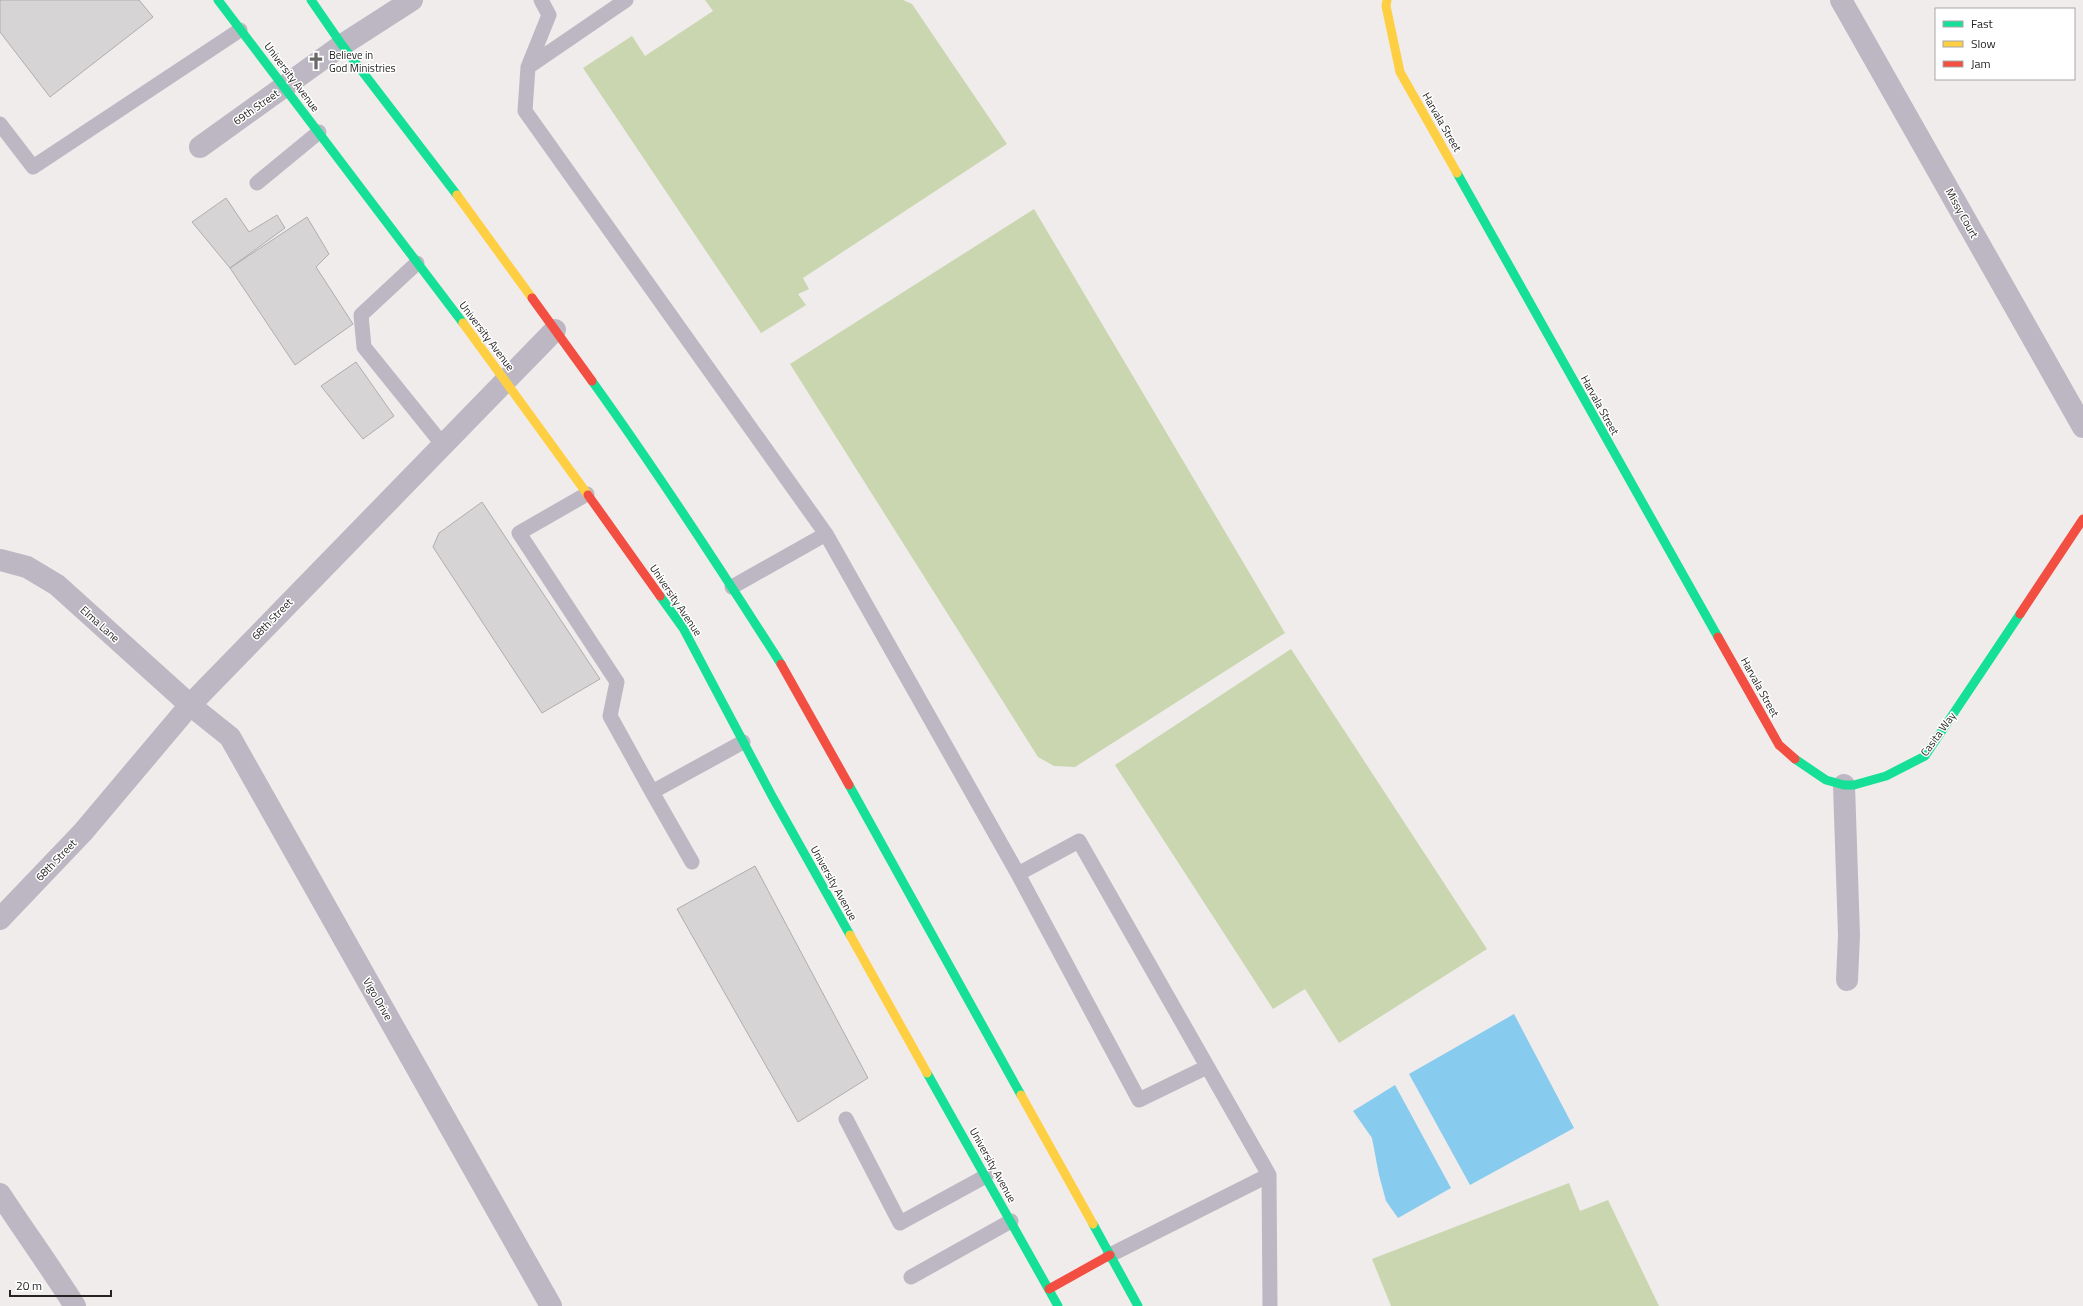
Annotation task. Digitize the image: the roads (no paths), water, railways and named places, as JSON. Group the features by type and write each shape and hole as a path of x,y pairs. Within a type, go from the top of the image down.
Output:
{"main road":[{"name":"University Avenue","path":"218,0 506,380 683,628 772,796 1058,1306"},
{"path":"311,0 342,45 445,178 555,330 646,458 732,587 792,682 1138,1306"},
{"name":"Harvala Street","path":"1387,0 1386,6 1400,72 1779,745 1792,759 1808,770 1844,785"},
{"name":"Casita Way","path":"1844,785 1882,778 1925,756 2083,519"},
{"path":"1049,1289 1110,1255"}],"street":[{"name":"69th Street","path":"200,147 342,45 412,0"},
{"name":"Missy Court","path":"1841,0 2083,427"},
{"name":"68th Street","path":"0,919 83,832 190,704 555,330"},
{"name":"Elma Lane","path":"0,560 27,567 57,585 190,704"},
{"name":"Vigo Drive","path":"190,704 230,737 552,1306"},
{"path":"1844,785 1849,935 1847,980"},
{"path":"0,1194 28,1236 50,1265 75,1306"}],"lane":[{"path":"541,0 549,15 528,67 525,111 826,534 1018,874 1139,1100 1207,1067"},
{"path":"528,67 626,0"},
{"path":"0,124 33,167 240,30"},
{"path":"257,183 319,132"},
{"path":"417,263 361,315 364,347 443,444"},
{"path":"587,494 519,533 616,682 610,716 692,862"},
{"path":"732,587 826,534"},
{"path":"652,792 743,742"},
{"path":"1018,874 1079,841 1269,1175 1270,1306"},
{"path":"846,1119 900,1223 986,1176"},
{"path":"1110,1255 1269,1175"},
{"path":"911,1277 1011,1221"}],"water":[{"path":"1514,1014 1574,1128 1470,1185 1409,1074"},
{"path":"1395,1085 1451,1188 1398,1218 1386,1201 1372,1138 1353,1111"}],"place":[{"name":"Believe in God Ministries","path":"316,61"}]}
